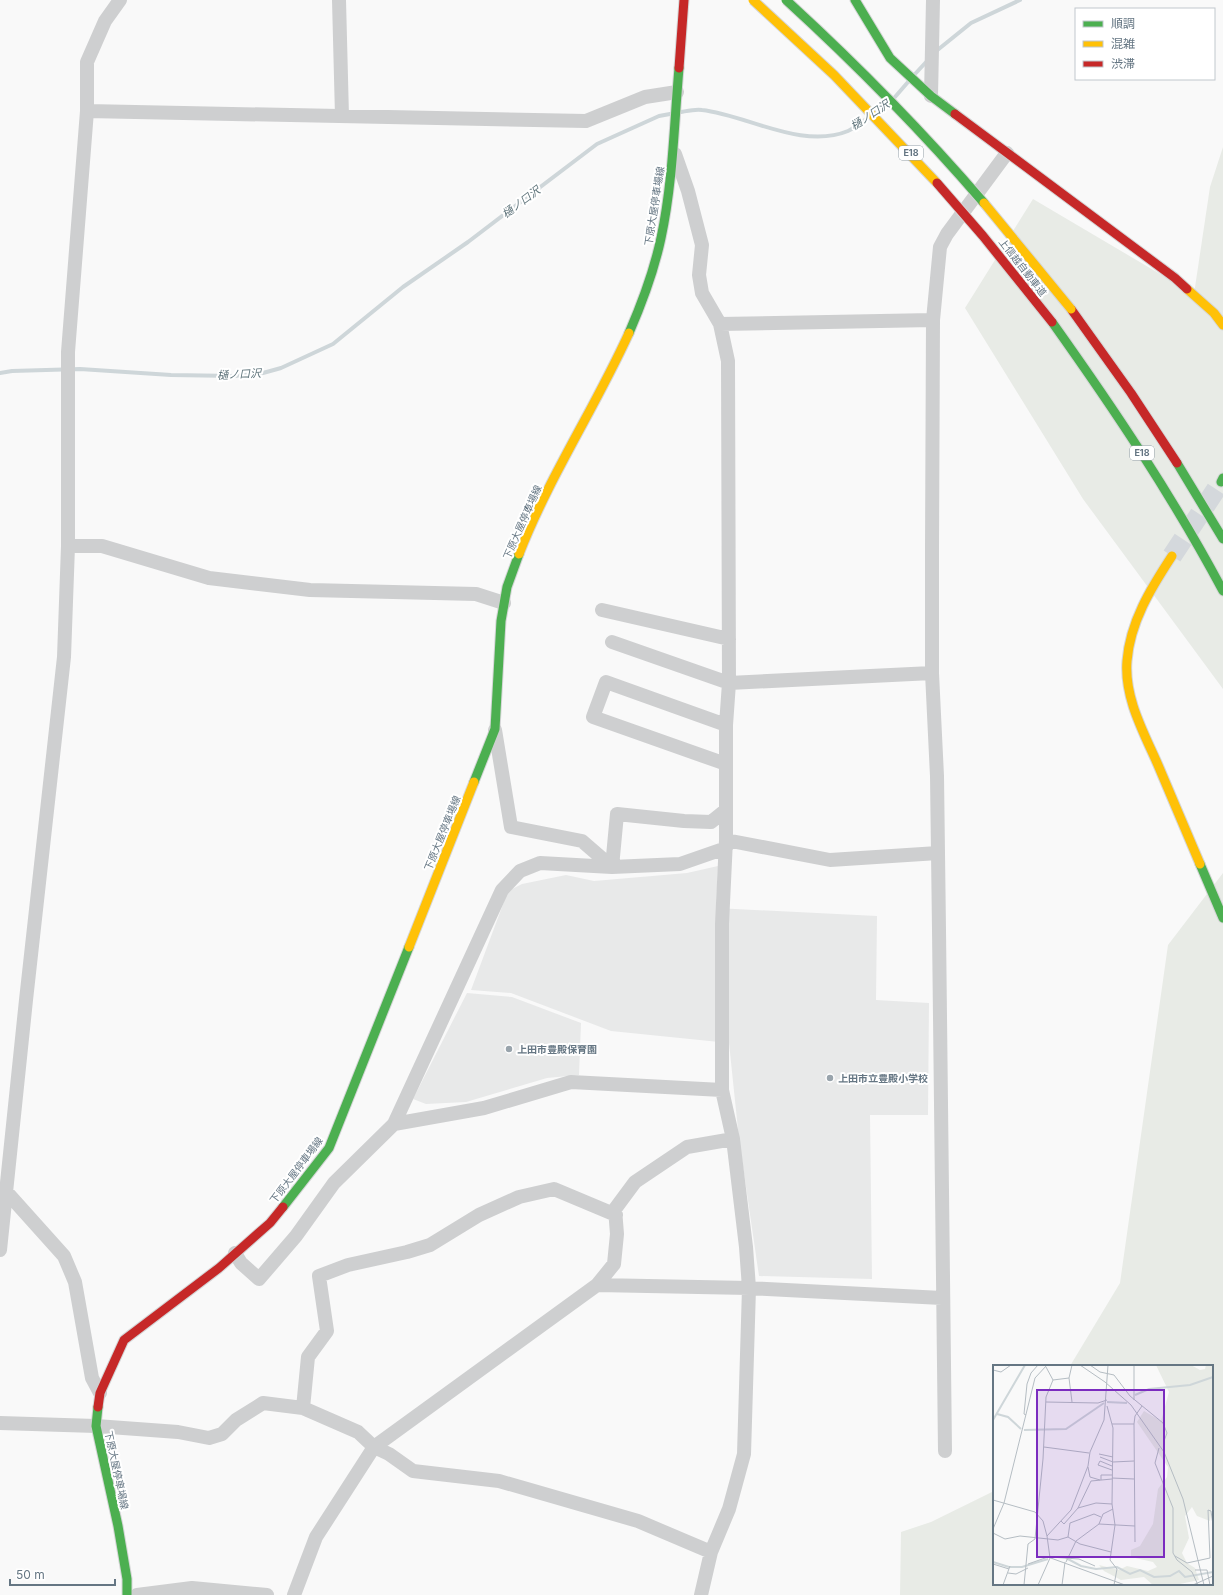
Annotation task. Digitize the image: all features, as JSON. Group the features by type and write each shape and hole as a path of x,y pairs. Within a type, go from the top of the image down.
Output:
{"main road":[{"name":"下原大屋停車場線","path":"128,1595 127,1579 118,1526 96,1426 100,1394 124,1340 219,1268 270,1223 329,1148 494,729 504,603 507,587 536,514 635,322 649,283 661,241 673,149 684,0"},
{"name":"上信越自動車道","path":"753,0 848,88 904,145 957,204 1052,322 1139,449 1180,514 1223,590"},
{"name":"上信越自動車道","path":"786,0 862,72 920,131 976,192 1071,308 1117,372 1159,435 1223,539"},
{"path":"855,0 890,58 931,96 1175,278 1214,313 1223,325"},
{"path":"1172,556 1152,588 1133,628 1126,662 1131,701 1223,918"}],"street":[{"path":"0,1250 3,1188 26,1000 64,658 68,546 68,360 87,111 87,62 105,21 120,0"},
{"path":"339,0 342,116"},
{"path":"931,96 933,0"},
{"path":"87,111 586,121 645,97 676,98"},
{"path":"673,149 688,191 702,245 699,275 702,293 720,324 728,361 729,683 726,725 726,844 722,924 722,1090 733,1139 745,1234 749,1288 744,1454 729,1509 711,1552 701,1595"},
{"path":"945,1451 942,1298 938,853 932,673 933,320 940,247 947,234 1007,153"},
{"path":"720,324 933,320"},
{"path":"68,546 102,546 209,578 310,590 476,594 504,603"},
{"path":"602,610 729,639"},
{"path":"612,642 729,683 932,673"},
{"path":"726,725 606,682 592,717 726,764"},
{"path":"494,729 511,827 582,841 612,867"},
{"path":"612,867 617,814 684,821 711,822 726,810"},
{"path":"235,1253 241,1263 259,1279 296,1236 334,1183 394,1124 502,890 520,871 540,863 612,867 680,864 726,844 830,860 938,853"},
{"path":"394,1124 484,1108 571,1082 722,1090"},
{"path":"294,1595 316,1537 374,1447 597,1285 614,1264 616,1234 615,1209 636,1182 687,1147 733,1139"},
{"path":"3,1188 64,1256 75,1282 92,1378 100,1394"},
{"path":"303,1408 308,1357 327,1331 319,1276 348,1265 407,1252 430,1245 479,1215 519,1197 554,1189 616,1215"},
{"path":"597,1285 749,1288 942,1298"},
{"path":"0,1423 96,1426 178,1432 209,1438 222,1434 236,1420 263,1403 303,1408 358,1432 374,1447 389,1454 413,1471 499,1482 638,1521 711,1552"},
{"path":"137,1595 192,1588 267,1595"}],"shaded area":[{"path":"1223,147 1223,689 1083,499 965,308 1033,199 1194,294 1210,187"},
{"name":"上田市立豊殿小学校","path":"718,866 716,908 877,916 876,1000 929,1003 928,1115 870,1115 872,1279 759,1276 739,1139 729,1043 611,1031 511,993 471,990 508,891 522,884 566,875 594,881 687,873"},
{"path":"1223,873 1223,1595 900,1595 901,1532 931,1522 993,1490 993,1585 1213,1585 1213,1365 1071,1365 1120,1283 1168,945"},
{"name":"上田市豊殿保育園","path":"467,993 512,997 581,1023 579,1075 547,1078 466,1102 426,1104 413,1099"}],"waterway":[{"name":"樋ノ口沢","path":"935,52 971,23 1020,0"},
{"name":"樋ノ口沢","path":"915,74 928,60"},
{"name":"樋ノ口沢","path":"895,97 908,82"},
{"name":"樋ノ口沢","path":"681,112 699,110 719,113 775,130 812,136 830,136 848,131 868,118"},
{"name":"樋ノ口沢","path":"0,373 12,371 80,369 171,375 235,376 263,373 281,368 333,344 403,287 468,242 597,144 659,116 670,114"}],"tunnel":[{"path":"1172,556 1221,482"}],"traffic: fast":[{"path":"786,0 888,98 984,203"},
{"path":"855,0 890,58 931,96 955,114"},
{"path":"629,333 651,275 665,217 671,175 679,68"},
{"path":"1052,322 1142,454 1184,522 1223,591"},
{"path":"1177,463 1223,539"},
{"path":"1221,482 1223,478"},
{"path":"474,782 495,729 501,621 507,587 519,554"},
{"path":"1200,864 1223,918"},
{"path":"283,1207 329,1148 409,947"},
{"path":"98,1407 96,1426 118,1526 127,1579 127,1595"}],"traffic: slow":[{"path":"753,0 834,75 937,183"},
{"path":"984,203 1071,309"},
{"path":"1187,289 1214,313 1223,325"},
{"path":"519,554 544,498 616,361 629,333"},
{"path":"1172,556 1149,593 1137,619 1129,647 1127,675 1132,702 1141,728 1200,864"},
{"path":"409,947 474,782"}],"traffic: jam":[{"path":"679,68 684,0"},
{"path":"955,114 1175,278 1187,289"},
{"path":"937,183 983,236 1052,322"},
{"path":"1071,309 1131,393 1177,463"},
{"path":"98,1407 100,1393 124,1340 219,1268 270,1223 283,1207"}],"place":[{"name":"上田市豊殿保育園","path":"509,1049"},
{"name":"上田市立豊殿小学校","path":"830,1078"}]}
